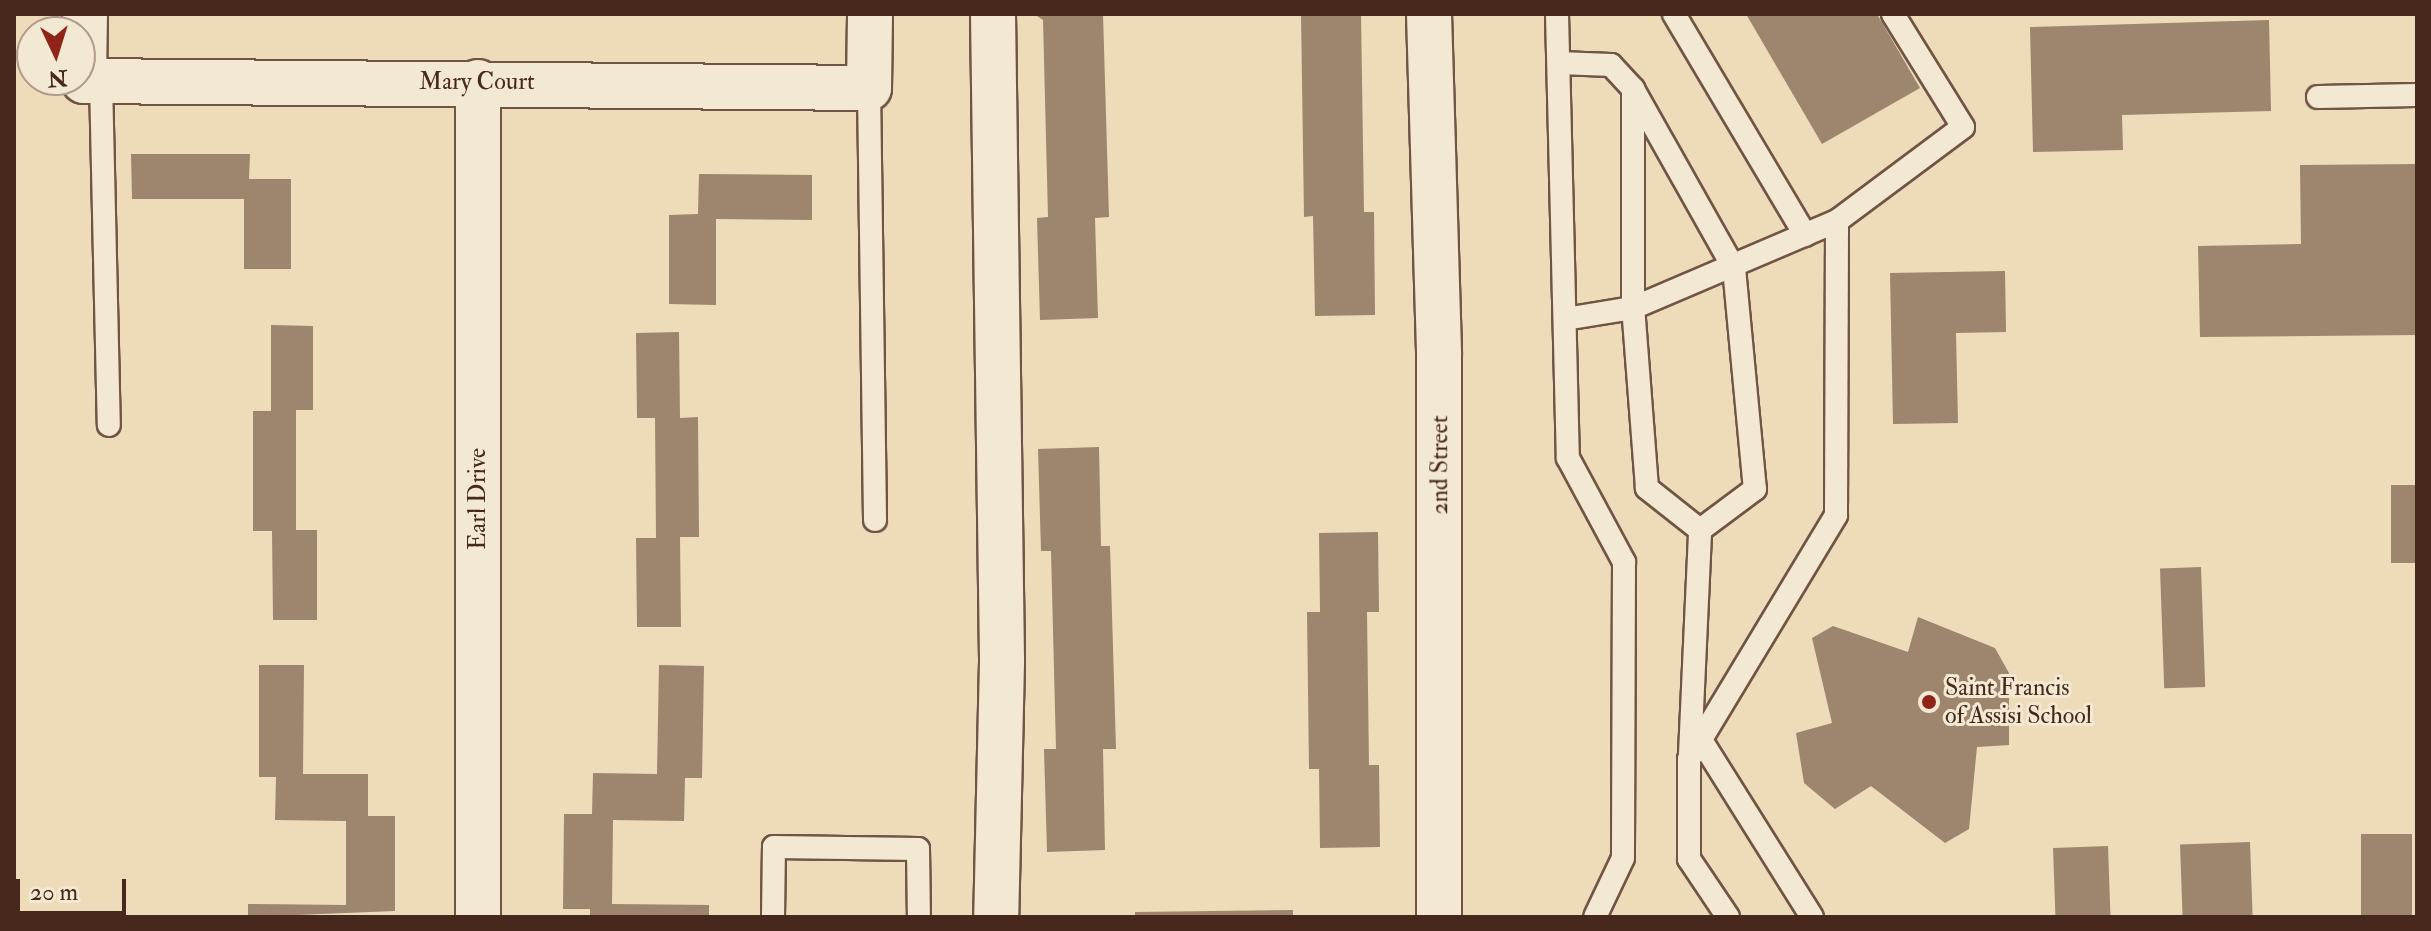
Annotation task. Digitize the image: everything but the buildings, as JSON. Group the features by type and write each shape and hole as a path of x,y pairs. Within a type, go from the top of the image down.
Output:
{"street":[{"path":"869,88 870,14"},
{"path":"993,14 1002,662 996,917"},
{"name":"2nd Street","path":"1429,14 1439,355 1439,917"},
{"name":"Mary Court","path":"96,81 478,82 869,88"},
{"name":"Earl Drive","path":"478,82 478,917"}],"lane":[{"path":"1557,14 1568,458 1624,562 1623,858 1595,917"},
{"path":"1674,14 1805,235"},
{"path":"1565,319 1633,308 1734,268 1837,221 1963,127 1893,14"},
{"path":"1559,63 1611,65 1633,89 1734,268 1755,489 1700,530"},
{"path":"869,88 875,520"},
{"path":"1633,89 1633,308 1647,488 1700,530"},
{"path":"2318,97 2417,95"},
{"path":"94,96 109,425"},
{"path":"1689,759 1836,515 1837,221"},
{"path":"1700,530 1689,759 1689,859 1728,917"},
{"path":"1701,740 1812,917"},
{"path":"773,917 774,847 918,849 919,917"}],"place":[{"name":"Saint Francis of Assisi School","path":"1929,702"}]}
